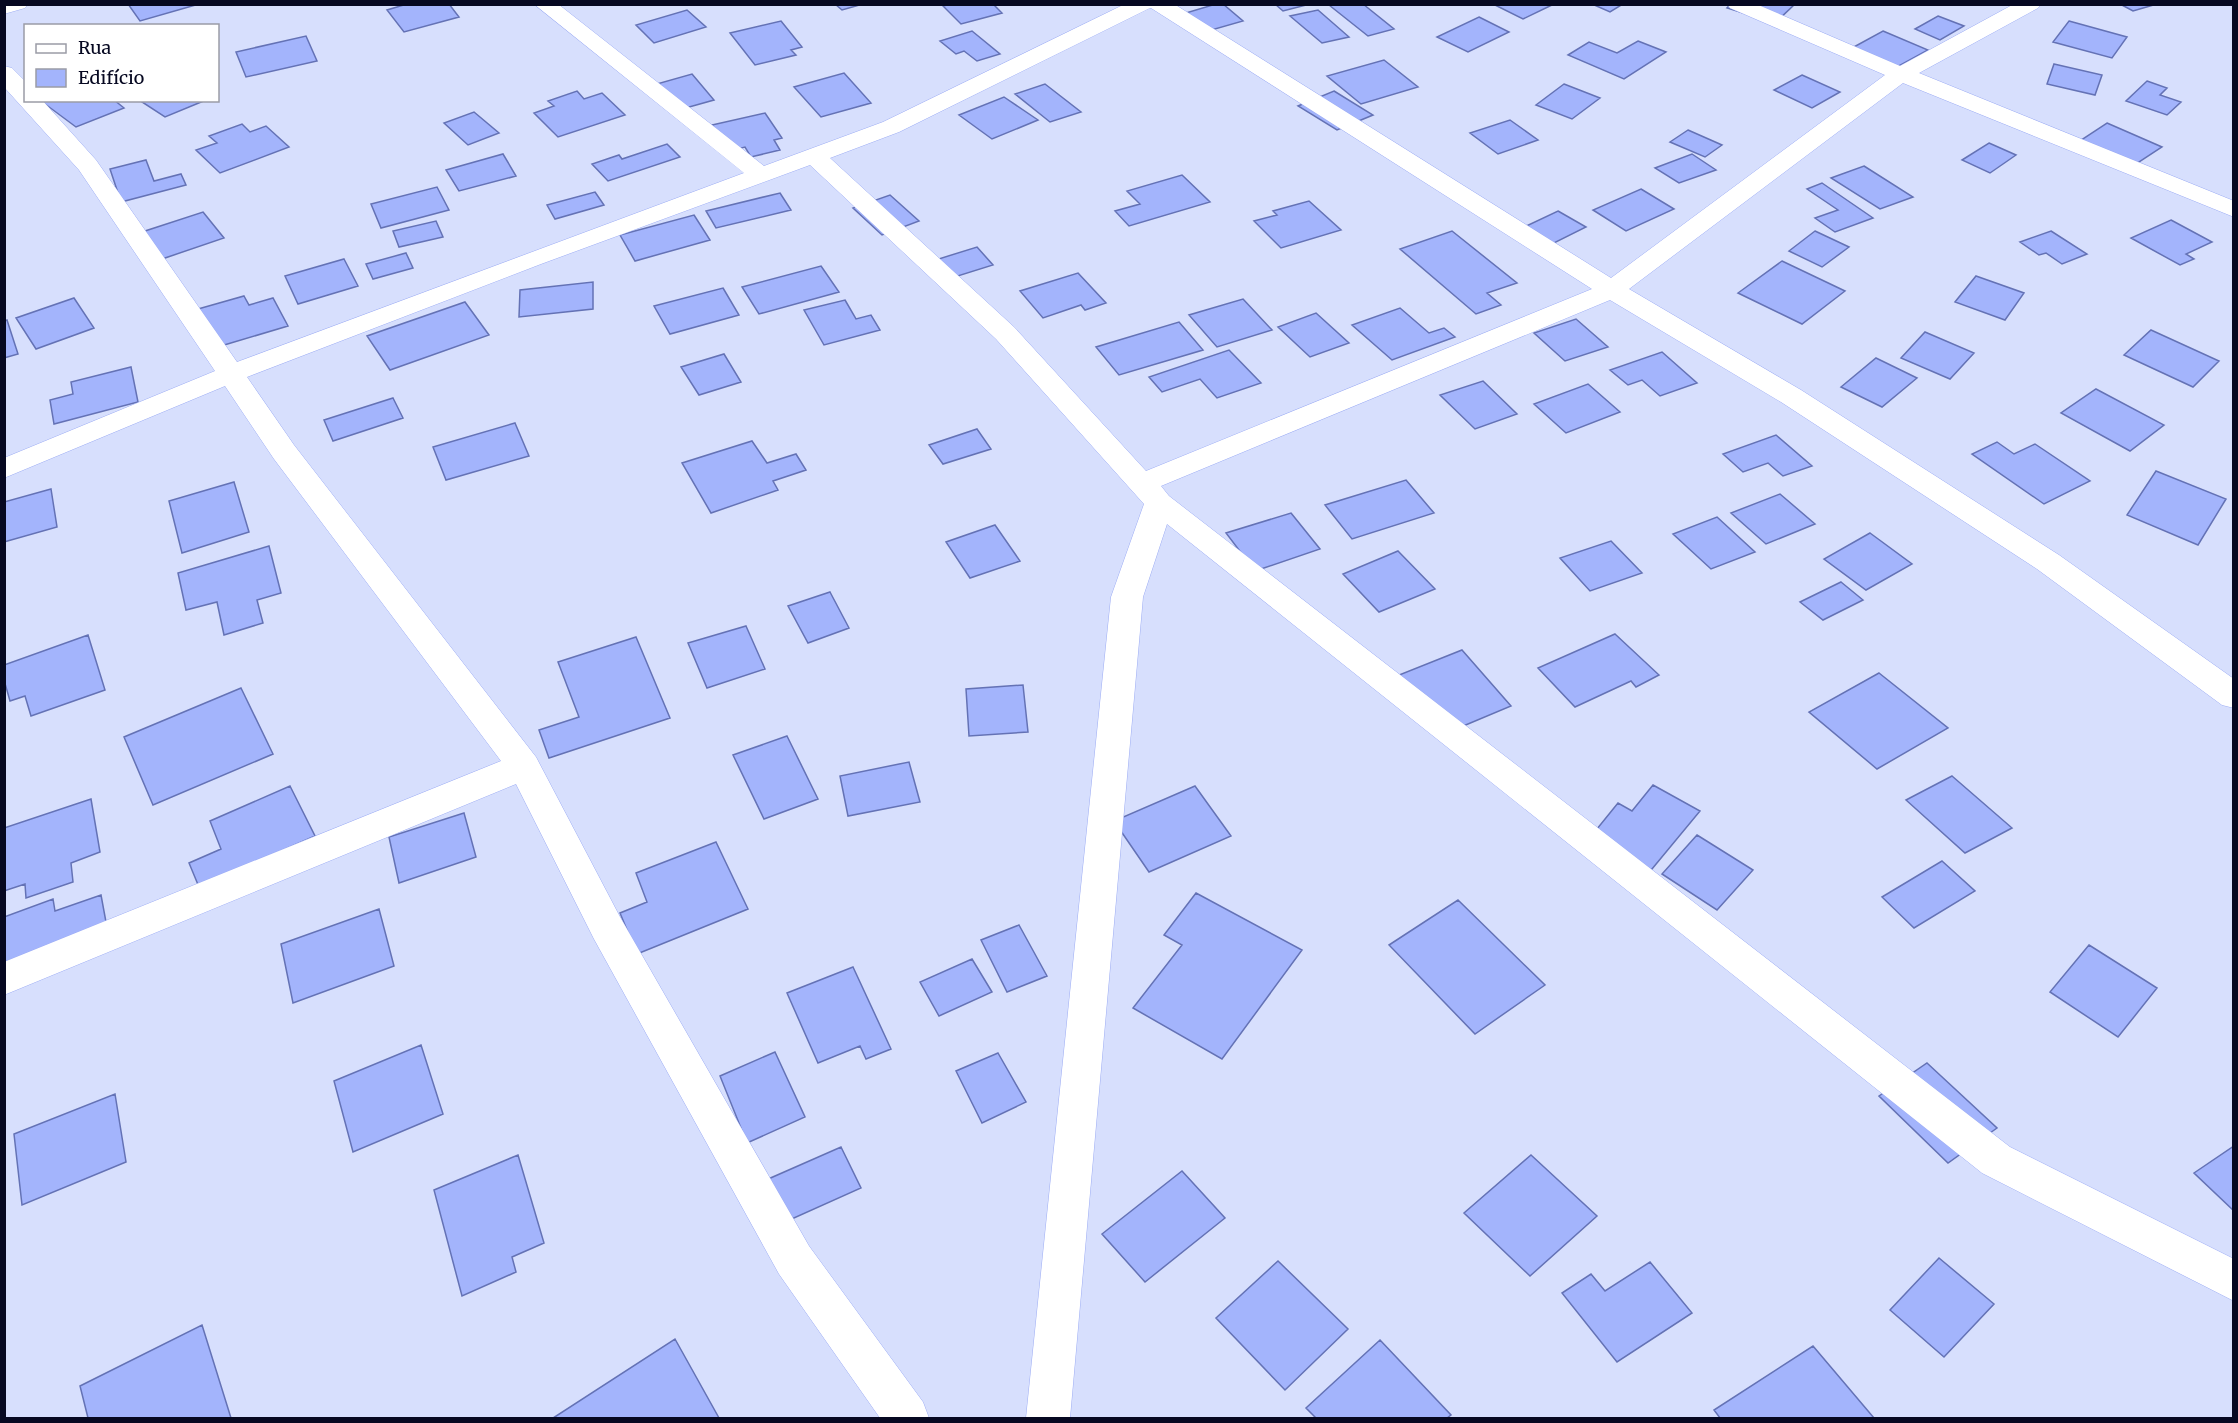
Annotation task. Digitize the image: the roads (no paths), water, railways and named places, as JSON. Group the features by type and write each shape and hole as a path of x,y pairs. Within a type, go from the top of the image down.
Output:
{"street":[{"path":"4,8 18,4"},
{"path":"544,4 608,52 761,175"},
{"path":"4,469 231,374 891,127 1143,4"},
{"path":"1159,4 1612,290 1791,396 2048,562 2234,696"},
{"path":"1737,4 1901,74 2234,210"},
{"path":"1149,493 1612,290 1901,74 2031,4"},
{"path":"4,74 24,94"},
{"path":"31,102 88,165 284,452 524,766 607,928 794,1260 907,1419"},
{"path":"815,157 1005,333 1149,493 1996,1160 2234,1281"},
{"path":"1048,1419 1127,597 1149,493"},
{"path":"4,979 524,766"}]}
